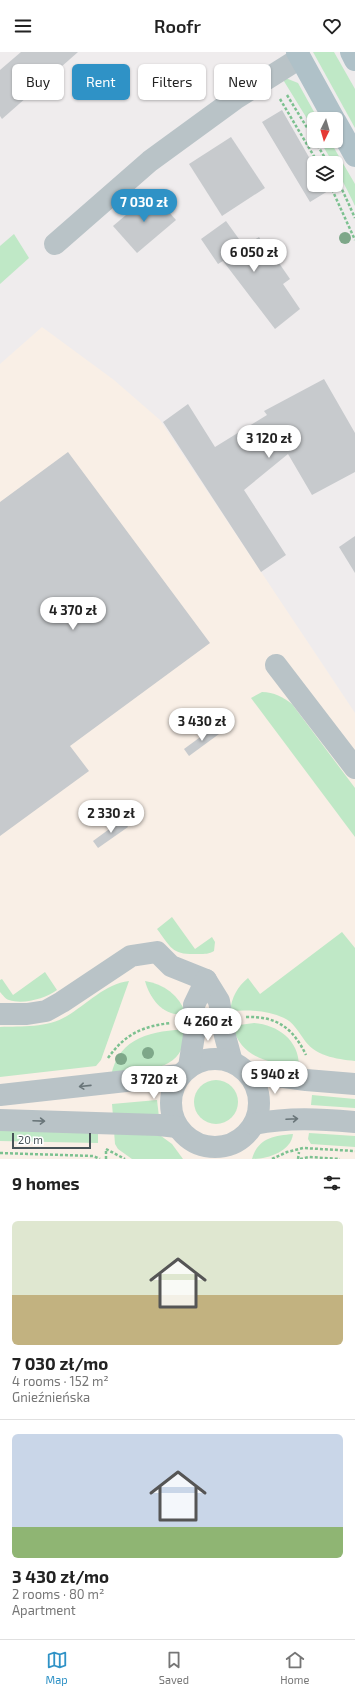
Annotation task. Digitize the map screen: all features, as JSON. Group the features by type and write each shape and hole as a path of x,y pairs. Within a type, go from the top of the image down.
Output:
{"main road":[{"path":"351,52 355,60"},
{"path":"299,55 330,112"},
{"path":"343,135 355,156"}],"street":[{"path":"271,75 299,55"},
{"path":"55,244 150,161 234,100"},
{"path":"276,665 355,768"},
{"path":"0,1014 27,1014 46,1011 131,956 157,952 171,966 206,980 219,1001 225,1036 240,1067 258,1090 259,1105 254,1124 246,1135 239,1150 188,1142 159,1125 0,1120"},
{"path":"188,1142 172,1116 170,1104 173,1088 184,1071 195,1029 194,1005 206,980"},
{"path":"0,1095 184,1071 206,1059 216,1058 240,1067 293,1079 355,1084"},
{"path":"254,1124 274,1120 310,1118 355,1122"}],"path":[{"path":"271,77 293,102 307,126"},
{"path":"271,78 314,156"},
{"path":"343,189 355,218"},
{"path":"333,192 355,240"},
{"path":"238,1018 264,1018 282,1024 291,1032 308,1059"},
{"path":"106,1062 116,1048 133,1033 159,1024 175,1022"},
{"path":"272,1159 287,1152 303,1148 355,1151"},
{"path":"299,1152 299,1159 309,1157 340,1159"},
{"path":"0,1154 93,1156 98,1158"}],"shaded area":[{"path":"42,327 114,380 160,420 355,713 355,1159 0,1159 0,364"}],"green space":[{"path":"313,52 334,52 355,89 355,128"},
{"path":"282,78 298,83 314,112 307,112 307,119"},
{"path":"324,148 334,148 339,156 329,156"},
{"path":"343,163 355,184 355,206 343,181"},
{"path":"14,234 29,258 0,284 0,246"},
{"path":"262,692 278,695 292,704 355,788 355,837 251,698"},
{"path":"172,917 195,949 212,937 215,942 214,951 207,954 190,954 178,952 170,946 157,929"},
{"path":"342,932 355,948 355,1061 333,1058 319,1053 308,1044 290,1022 278,1015 258,1011 230,1011 232,1001 236,993 248,978 260,994"},
{"path":"45,972 57,990 47,996 21,1002 6,999 0,992 0,980 2,979 13,995"},
{"path":"129,981 101,1060 96,1066 0,1077 0,1027 34,1026 51,1023 67,1016 104,990"},
{"path":"145,981 152,982 164,988 175,996 186,1014 171,1013 159,1006 150,994"},
{"path":"254,1023 271,1027 286,1036 291,1041 295,1049 299,1066 267,1061 250,1053 237,1037 232,1026"},
{"path":"188,1029 181,1050 169,1063 150,1070 111,1076 115,1063 121,1052 139,1038 150,1034"},
{"path":"216,1080 228,1084 234,1090 238,1102 234,1114 228,1120 216,1124 204,1120 198,1114 194,1102 198,1090 204,1084"},
{"path":"312,1095 355,1099 355,1108 311,1105"},
{"path":"157,1100 159,1117 113,1116 112,1104"},
{"path":"0,1129 98,1131 98,1143 0,1141"},
{"path":"114,1131 161,1136 172,1144 183,1159 132,1159 118,1149 115,1144"},
{"path":"309,1133 355,1136 355,1147 311,1144 308,1139"},
{"path":"293,1134 288,1146 283,1150 271,1156 252,1159 262,1142 273,1137"}],"building":[{"path":"21,52 78,52 64,64 12,64 12,100 24,100 2,119 0,116 0,70"},
{"path":"282,110 308,156 307,156 307,192 326,192 310,202 262,122"},
{"path":"231,137 265,188 222,216 189,164"},
{"path":"152,193 176,220 137,253 113,226"},
{"path":"226,221 244,246 259,237 276,265 279,263 290,279 283,284 300,309 275,329 223,261 218,264 201,239"},
{"path":"324,379 355,433 355,472 312,495 288,454 244,490 286,555 261,572 163,422 188,404 215,447 267,415 264,411"},
{"path":"68,452 210,643 70,746 89,771 0,836 0,502"},
{"path":"355,536 355,573 339,547"},
{"path":"214,727 219,734 189,756 184,749"},
{"path":"123,819 128,827 98,848 93,841"}]}
